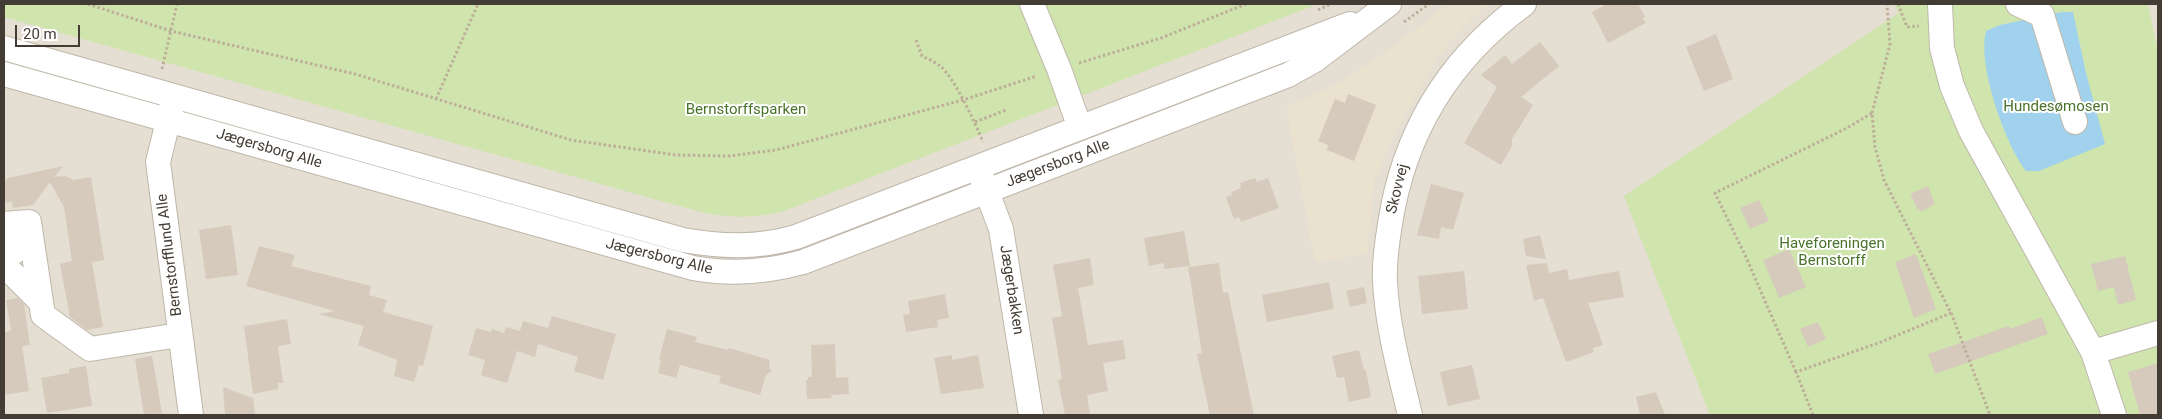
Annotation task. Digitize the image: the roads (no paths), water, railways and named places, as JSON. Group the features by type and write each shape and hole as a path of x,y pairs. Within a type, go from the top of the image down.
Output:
{"street":[{"path":"1032,4 1059,69 1080,128"},
{"name":"Skovvej","path":"1410,415 1393,337 1385,281 1388,235 1400,173 1420,124 1452,72 1484,36 1524,4"},
{"path":"2018,4 2042,15 2076,122"},
{"name":"Jægersborg Alle","path":"4,48 683,240 723,246 762,244 796,237 977,156 1080,128 1380,9"},
{"name":"Jægersborg Alle","path":"4,74 710,271 749,272 803,262 1288,75 1315,60 1380,9"},
{"path":"1940,14 1942,48 1952,86 1971,131 2093,352 2114,415"},
{"name":"Bernstorfflund Alle","path":"175,96 158,162 179,335 191,415"},
{"name":"Jægerbakken","path":"977,156 1001,229 1031,415"},
{"path":"4,259 14,252 9,223 29,222 43,315 90,349 179,335"},
{"path":"4,265 41,302"},
{"path":"2093,352 2158,333"}],"water":[{"path":"2062,12 2073,12 2086,73 2105,144 2039,171 2026,171 2018,159 2002,124 1989,83 1984,45 1986,31 2000,25"}],"park label":[{"name":"Hundesømosen","path":"2056,107"},
{"name":"Bernstorffsparken","path":"746,110"},
{"name":"Haveforeningen Bernstorff","path":"1832,252"}]}
